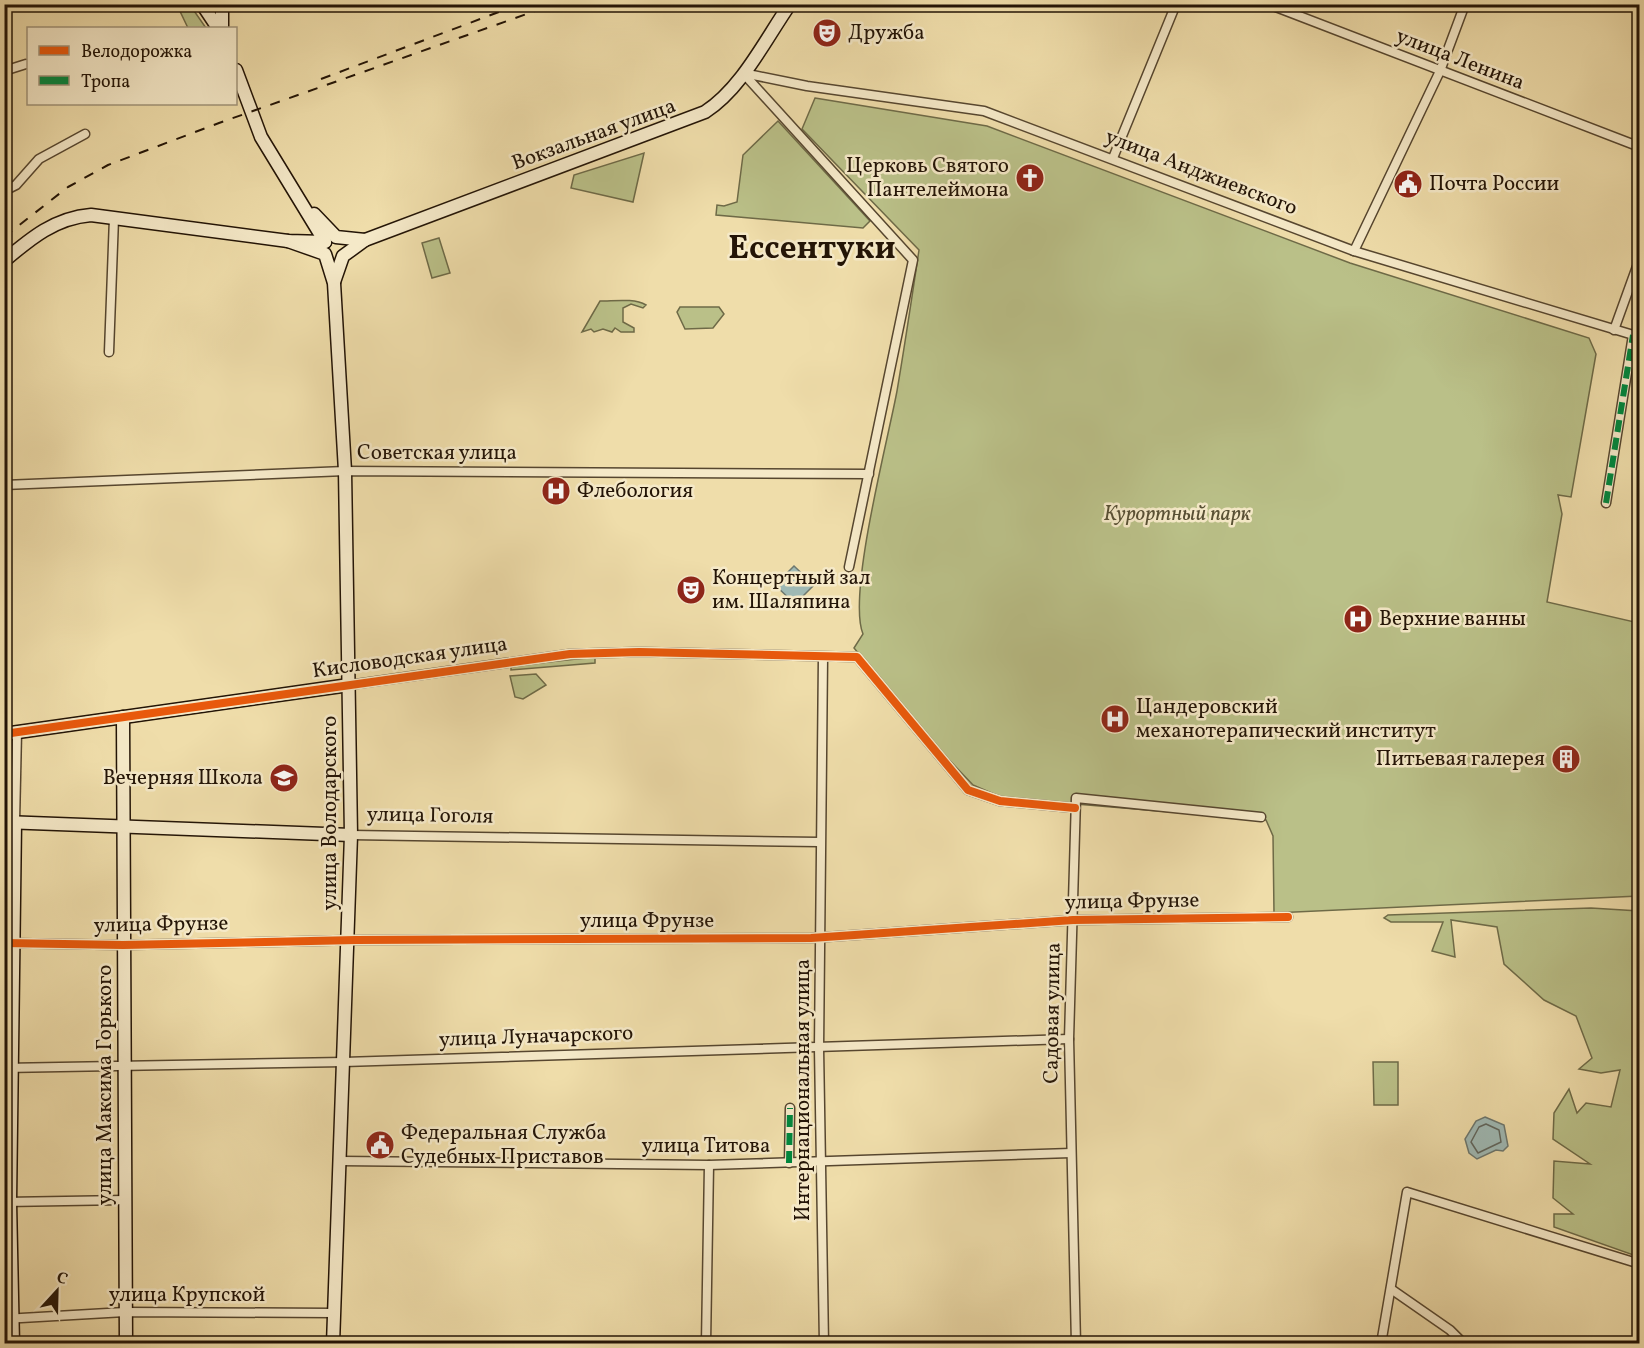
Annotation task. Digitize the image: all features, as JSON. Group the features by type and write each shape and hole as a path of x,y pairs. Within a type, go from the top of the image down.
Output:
{"street":[{"path":"202,4 219,27"},
{"path":"220,27 222,4"},
{"name":"Вокзальная улица","path":"365,240 692,119 717,105 743,73 790,4"},
{"path":"1113,158 1176,4"},
{"name":"улица Ленина","path":"1268,4 1640,147"},
{"path":"1354,251 1440,71 1465,4"},
{"path":"4,71 26,64"},
{"path":"237,73 261,137 328,244 333,259 343,256 365,240"},
{"path":"743,73 913,260 849,567"},
{"name":"улица Анджиевского","path":"743,73 807,87 984,111 1354,251 1636,336"},
{"path":"4,191 16,185 39,159 85,134"},
{"path":"4,261 44,230 61,221 84,216 288,241 328,244 365,240"},
{"path":"109,352 114,218"},
{"path":"328,244 343,240 346,246 334,283"},
{"path":"328,244 334,283"},
{"path":"1614,330 1640,258"},
{"name":"улица Володарского","path":"333,1344 351,835 345,471 334,283"},
{"path":"1606,503 1636,336"},
{"name":"Советская улица","path":"4,485 345,471 869,474"},
{"name":"Кисловодская улица","path":"11,733 570,654 639,652 858,657 968,790 1000,801 1075,808"},
{"name":"Интернациональная улица","path":"823,657 819,842 819,1048 824,1344"},
{"name":"улица Максима Горького","path":"123,717 126,1344"},
{"path":"11,733 7,1202 9,1319 13,1344"},
{"path":"1075,808 1076,798 1261,817"},
{"name":"Садовая улица","path":"1075,808 1069,1039 1076,1344"},
{"name":"улица Гоголя","path":"10,822 351,835 819,842"},
{"name":"улица Фрунзе","path":"10,943 123,945 348,940 820,937 1072,920 1288,917"},
{"name":"улица Луначарского","path":"8,1068 344,1062 1069,1039"},
{"path":"789,1163 790,1108"},
{"name":"улица Титова","path":"341,1161 709,1166 1071,1153"},
{"path":"706,1344 709,1166"},
{"path":"1382,1344 1407,1191 1640,1264"},
{"path":"7,1202 125,1200"},
{"path":"1391,1289 1450,1330 1464,1344"},
{"name":"улица Крупской","path":"9,1319 125,1312 334,1313"}],"green space":[{"path":"177,5 190,5 205,27 188,27"},
{"name":"Курортный парк","path":"815,98 987,126 1350,263 1589,338 1596,354 1571,497 1558,495 1562,514 1547,602 1639,623 1639,896 1274,913 1273,836 1266,820 1003,798 973,785 933,743 854,648 863,634 859,614 864,553 897,391 919,250 802,129"},
{"path":"778,121 870,221 863,228 716,215 717,205 724,206 737,202 743,155"},
{"path":"644,153 633,202 571,188 574,175"},
{"path":"439,238 450,273 432,278 422,243"},
{"path":"600,301 630,301 646,305 643,308 631,304 623,308 623,322 634,328 634,332 621,332 615,328 612,332 603,329 594,332 591,329 582,332"},
{"path":"680,307 719,307 724,314 713,328 685,329 677,312"},
{"path":"595,657 595,663 511,670 511,666"},
{"path":"536,674 546,685 523,699 515,697 510,676"},
{"path":"1591,908 1639,911 1639,1257 1554,1227 1554,1214 1573,1214 1553,1198 1554,1161 1590,1164 1553,1139 1554,1113 1569,1089 1577,1113 1586,1103 1611,1107 1620,1070 1601,1073 1579,1069 1592,1058 1576,1016 1544,1000 1504,964 1497,927 1451,920 1455,957 1432,951 1443,922 1391,922 1384,918 1388,915"},
{"path":"1373,1062 1398,1062 1398,1105 1374,1105"}],"water":[{"path":"794,566 814,585 795,604 775,585"},
{"path":"1485,1117 1504,1125 1508,1146 1503,1151 1496,1150 1477,1159 1469,1153 1465,1139 1476,1121"}],"railway":[{"path":"460,6 470,4"},
{"path":"321,79 520,4"},
{"path":"4,237 68,187 108,165 219,123 555,4"}],"marked path":[{"path":"1606,503 1633,335"},
{"path":"789,1163 790,1108"}],"cycle path":[{"path":"4,734 570,654 639,652 857,657 968,790 1000,801 1075,808"},
{"path":"4,943 123,945 356,940 811,938 1073,920 1288,917"}],"place":[{"name":"Дружба","path":"827,33"},
{"name":"Церковь Святого Пантелеймона","path":"1030,178"},
{"name":"Почта России","path":"1408,184"},
{"name":"Флебология","path":"556,491"},
{"name":"Концертный зал им. Шаляпина","path":"691,590"},
{"name":"Верхние ванны","path":"1358,619"},
{"name":"Цандеровский механотерапический институт","path":"1115,719"},
{"name":"Питьевая галерея","path":"1566,759"},
{"name":"Вечерняя Школа","path":"284,778"},
{"name":"Федеральная Служба Судебных Приставов","path":"380,1145"}],"district":[{"name":"Ессентуки","path":"812,250"}]}
